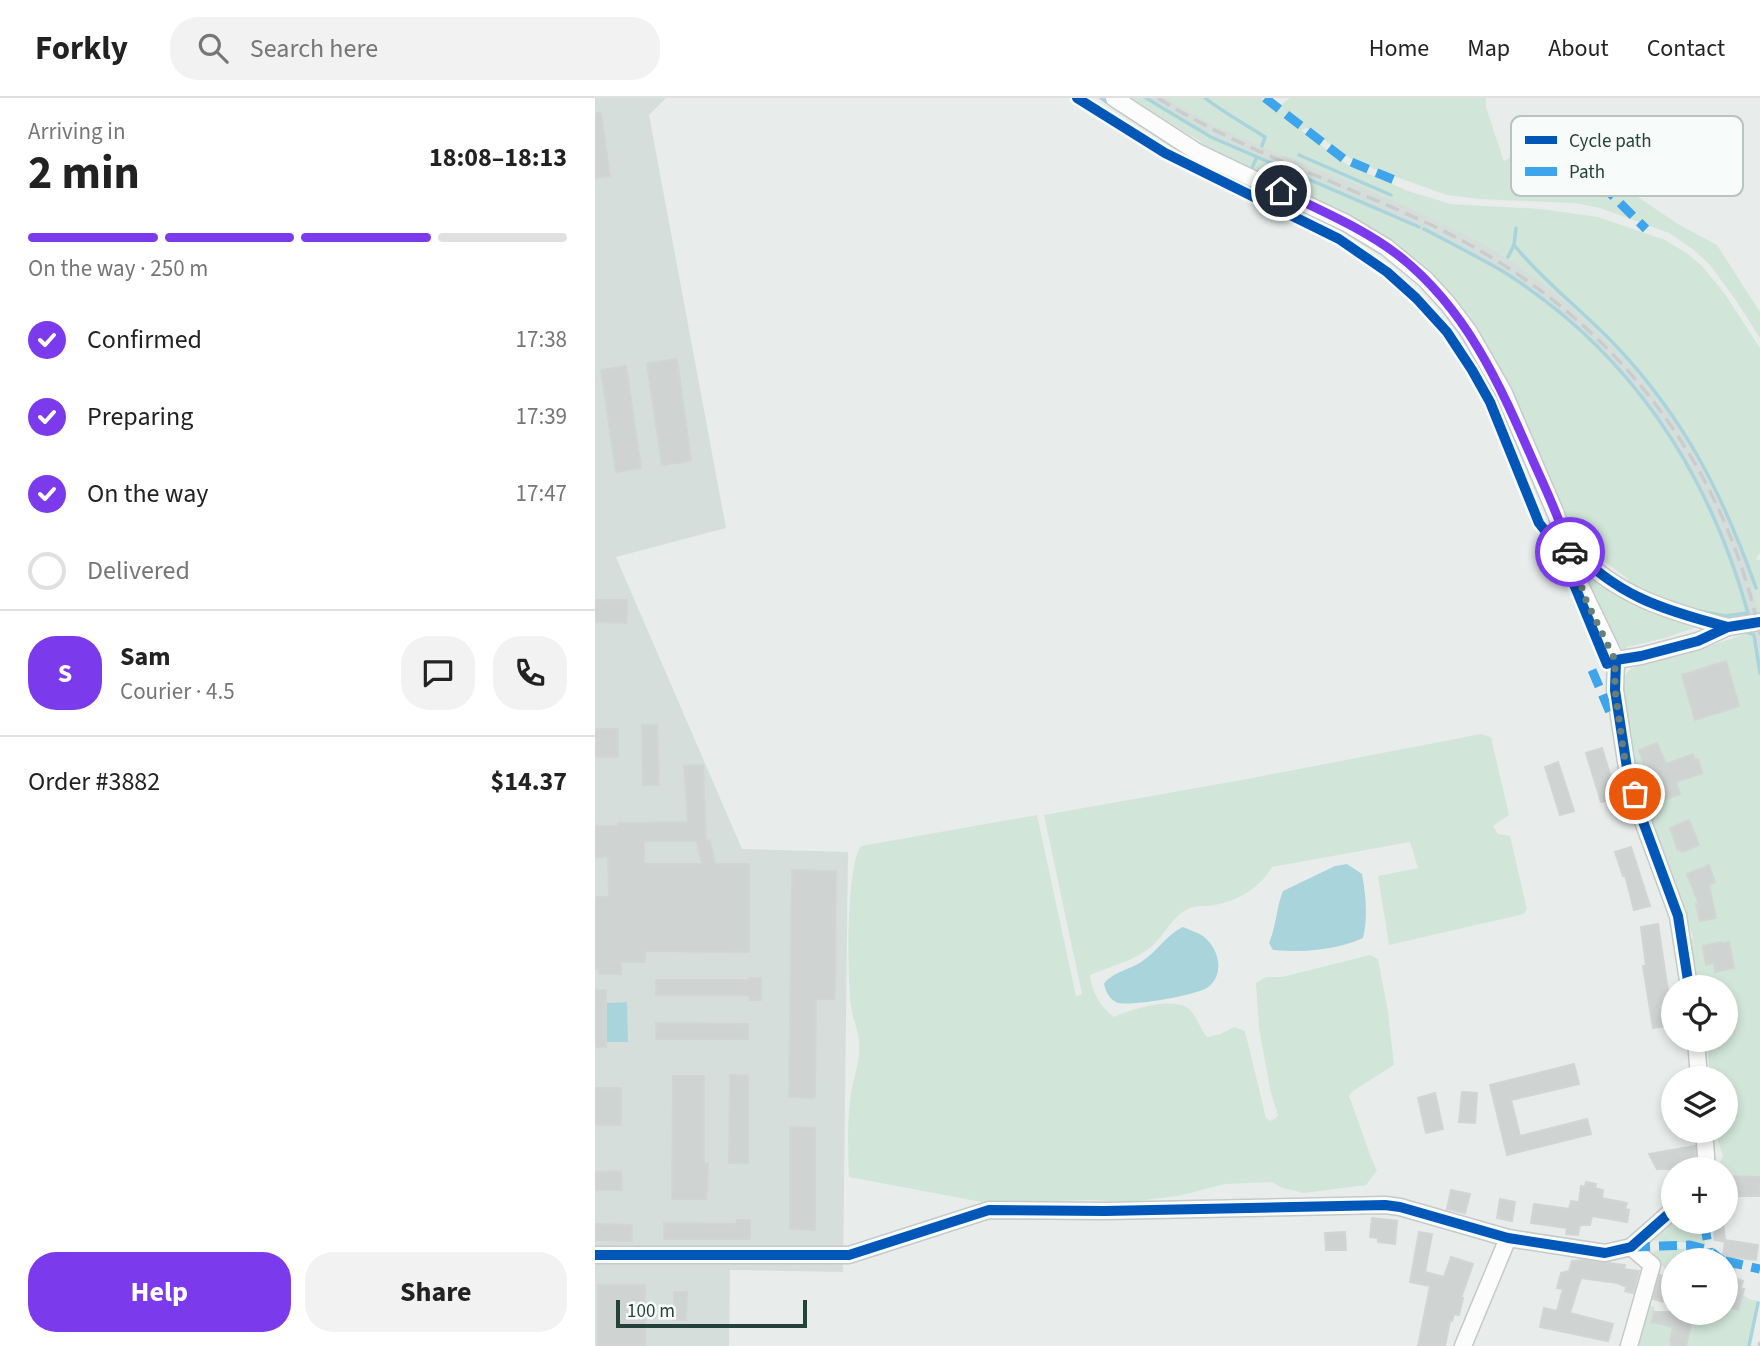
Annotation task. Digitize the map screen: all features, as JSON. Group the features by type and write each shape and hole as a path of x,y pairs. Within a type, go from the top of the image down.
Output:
{"street":[{"path":"1114,98 1197,152 1374,239 1425,279 1469,332 1503,391 1568,543 1581,587 1615,660 1615,690 1627,768 1678,916 1687,975"},
{"path":"1568,543 1586,564 1624,592 1670,612 1728,627"},
{"path":"1615,660 1698,641 1728,627 1760,622"},
{"path":"595,1255 849,1255 989,1210 1105,1211 1385,1205 1508,1238 1605,1253 1631,1247 1661,1221"},
{"path":"1463,1346 1508,1238"},
{"path":"1629,1346 1652,1265 1631,1247"}],"shaded area":[{"path":"595,98 666,98 649,115 726,528 616,557 742,849 848,852 843,1272 730,1270 729,1346 595,1346"},
{"path":"1139,98 1178,98 1396,198 1506,252 1618,343 1650,379 1718,482 1760,591 1760,714 1751,643 1676,451 1236,152"}],"green space":[{"path":"1130,98 1157,101 1209,133 1410,222 1491,265 1549,305 1590,341 1627,379 1659,420 1687,464 1711,511 1750,616 1702,614 1625,586 1628,579 1587,545 1583,548 1575,538 1499,368 1470,322 1426,272 1200,147 1201,142"},
{"path":"1165,98 1261,98 1275,110 1290,98 1486,98 1486,107 1504,161 1511,157 1511,196 1637,196 1678,224 1717,245 1760,312 1760,338 1710,265 1669,233 1600,208 1574,203 1447,195 1357,163 1307,128 1301,130 1346,164 1408,191 1451,204 1541,209 1598,217 1665,240 1702,266 1725,294 1760,348 1760,553 1756,559 1760,560 1760,614 1736,530 1697,454 1654,394 1576,311 1519,266 1467,235 1194,115"},
{"path":"1583,570 1630,603 1694,628 1627,647 1625,650 1621,648 1591,601"},
{"path":"1752,629 1760,673 1760,1177 1738,1176 1738,1157 1722,1157 1719,1143 1738,1143 1738,1066 1709,1066 1708,1052 1738,1052 1738,975 1695,975 1693,937 1628,754 1622,685 1626,673 1632,668 1695,651 1745,634 1744,630"},
{"path":"1481,734 1491,737 1509,815 1493,826 1498,834 1510,836 1527,909 1524,914 1389,945 1378,876 1418,868 1410,842 1272,867 1248,892 1224,903 1194,907 1182,912 1155,944 1143,953 1090,975 1097,999 1114,1017 1141,1008 1173,1004 1189,1009 1207,1037 1234,1027 1245,1031 1266,1118 1271,1121 1278,1116 1270,1089 1259,1028 1256,983 1266,977 1282,977 1370,955 1378,959 1394,1065 1349,1096 1377,1171 1366,1185 1304,1193 1282,1188 1272,1182 1225,1184 1178,1196 1129,1202 1091,1200 987,1203 849,1177 849,1110 859,1045 851,1006 848,949 850,898 856,857 861,846 1037,815 1076,996 1082,994 1044,815"},
{"path":"1660,1234 1704,1234 1705,1244 1651,1240"},
{"path":"1661,1250 1661,1264 1654,1258 1654,1251"},
{"path":"1738,1293 1759,1301 1749,1346 1639,1346 1648,1305 1655,1307 1652,1322 1661,1325 1738,1325"}],"water":[{"path":"1347,864 1362,874 1366,906 1363,938 1319,950 1273,950 1269,943 1283,891 1335,866"},
{"path":"1183,927 1203,936 1213,947 1218,969 1213,983 1200,991 1161,1000 1122,1003 1111,999 1104,984 1107,980 1141,962"},
{"path":"627,1002 628,1042 607,1042 607,1003"}],"building":[{"path":"595,113 601,113 610,176 595,178"},
{"path":"677,359 691,461 662,465 647,363"},
{"path":"626,366 641,468 616,472 601,370"},
{"path":"595,600 627,600 627,623 595,622"},
{"path":"1726,661 1739,706 1695,720 1682,675"},
{"path":"642,725 657,725 659,785 643,785"},
{"path":"595,729 618,729 618,757 595,757"},
{"path":"1657,743 1666,764 1693,754 1695,760 1698,759 1702,773 1676,782 1680,794 1659,802 1647,761 1644,763 1639,750"},
{"path":"1602,748 1617,797 1601,802 1586,753"},
{"path":"1558,762 1574,811 1560,815 1545,767"},
{"path":"703,765 706,841 710,840 715,864 749,864 749,952 645,951 645,962 621,962 621,974 599,974 598,969 595,969 595,897 609,897 608,857 595,857 595,826 688,822 684,766","holes":["644,841 697,841 702,864 644,864"]},
{"path":"1689,820 1699,845 1682,852 1678,850 1670,828"},
{"path":"1631,847 1650,906 1634,910 1625,875 1623,876 1615,852"},
{"path":"1709,865 1715,882 1709,885 1716,918 1700,921 1696,904 1699,904 1687,874"},
{"path":"792,870 836,871 835,999 816,999 813,1098 789,1097"},
{"path":"1658,924 1666,975 1661,975 1661,1027 1653,1028 1643,966 1646,966 1641,927"},
{"path":"1729,942 1734,968 1715,972 1714,963 1706,965 1703,946"},
{"path":"761,978 761,1000 750,1000 749,995 656,995 656,980"},
{"path":"595,990 606,990 606,1047 595,1047"},
{"path":"656,1023 748,1024 748,1039 656,1039"},
{"path":"1574,1064 1579,1084 1511,1100 1520,1136 1587,1119 1591,1134 1507,1155 1490,1085"},
{"path":"730,1075 748,1076 748,1163 729,1163"},
{"path":"673,1076 704,1076 704,1163 708,1163 707,1199 672,1199"},
{"path":"595,1088 621,1088 621,1125 595,1125"},
{"path":"1462,1092 1477,1093 1475,1123 1459,1122"},
{"path":"1435,1093 1443,1129 1426,1133 1418,1098"},
{"path":"790,1127 815,1128 815,1230 790,1229"},
{"path":"1695,1146 1695,1157 1661,1157 1661,1169 1657,1169 1649,1154"},
{"path":"621,1171 622,1190 595,1190 595,1172"},
{"path":"1738,1176 1760,1177 1760,1196 1738,1196"},
{"path":"1586,1182 1596,1184 1595,1188 1603,1190 1602,1198 1627,1203 1627,1222 1592,1216 1590,1225 1580,1225 1578,1235 1566,1234 1567,1228 1531,1223 1534,1204 1569,1209 1571,1201 1579,1202 1581,1186 1585,1187"},
{"path":"1451,1190 1470,1194 1465,1213 1447,1209"},
{"path":"1500,1199 1515,1202 1512,1221 1497,1218"},
{"path":"1372,1218 1397,1221 1395,1244 1378,1242 1378,1238 1370,1237"},
{"path":"737,1220 750,1220 750,1239 664,1239 664,1223 737,1224"},
{"path":"595,1224 632,1225 632,1241 595,1240"},
{"path":"1345,1232 1346,1250 1326,1250 1325,1233"},
{"path":"1419,1232 1432,1234 1425,1272 1444,1277 1451,1257 1473,1264 1461,1298 1459,1315 1454,1314 1450,1321 1445,1346 1418,1346 1430,1286 1410,1282"},
{"path":"1714,1234 1724,1234 1725,1240 1758,1245 1756,1260 1739,1258 1738,1261 1738,1248 1724,1248 1725,1242 1715,1240"},
{"path":"1572,1261 1625,1265 1624,1269 1639,1271 1633,1293 1625,1291 1627,1287 1617,1283 1581,1278 1570,1313 1613,1324 1608,1341 1540,1327 1544,1308 1557,1311 1563,1289 1557,1288 1561,1273 1569,1271"},
{"path":"1660,1275 1661,1301 1653,1299"},
{"path":"1738,1279 1743,1281 1740,1288 1744,1289 1738,1310"},
{"path":"598,1285 645,1285 645,1346 598,1346"},
{"path":"674,1292 687,1292 686,1320 674,1320"},
{"path":"1654,1312 1661,1312 1661,1324 1652,1322"},
{"path":"1665,1325 1691,1325 1686,1346 1671,1346 1673,1327"}],"waterway":[{"path":"1101,98 1111,105"},
{"path":"1146,98 1211,137 1419,227"},
{"path":"1205,98 1265,137 1262,146"},
{"path":"1120,111 1178,149"},
{"path":"1299,155 1391,195"},
{"path":"1251,170 1257,157"},
{"path":"1239,182 1277,199"},
{"path":"1234,194 1238,193"},
{"path":"1508,257 1514,245 1516,228"},
{"path":"1424,229 1499,269 1545,301 1587,336 1624,375 1657,417 1686,462 1710,510 1731,560 1748,613 1725,616 1694,610"},
{"path":"1514,245 1616,346 1682,430 1730,521 1756,588"},
{"path":"1749,633 1754,635 1760,673"},
{"path":"1749,1346 1758,1303"}],"railway":[{"path":"1158,98 1222,134 1427,223 1489,256 1546,295 1598,339 1643,389 1683,444 1716,503 1742,567 1760,635"},
{"path":"1759,1346 1760,1342"}],"marked path":[{"path":"1265,98 1344,159 1399,182"},
{"path":"1613,196 1646,229"},
{"path":"1592,670 1611,715"},
{"path":"1706,1234 1709,1248"},
{"path":"1632,1247 1690,1245 1701,1248"},
{"path":"1738,1264 1760,1269"}],"cycle path":[{"path":"1077,98 1165,153 1339,239 1387,272 1416,298 1447,332 1472,370 1490,402 1539,523 1559,548 1568,543 1603,576 1660,607 1728,627"},
{"path":"1559,548 1607,664 1698,641 1728,627 1760,622"},
{"path":"1616,660 1615,690 1627,768 1638,808 1678,916 1687,975"},
{"path":"595,1255 849,1255 989,1210 1105,1211 1385,1205 1508,1238 1605,1253 1631,1247 1661,1221"}],"way so far":[{"path":"1570,552 1586,600 1615,660 1615,690 1624,755 1635,794"}],"route":[{"path":"1281,191 1346,223 1386,247 1411,267 1448,304 1485,357 1503,391 1570,552"}]}
